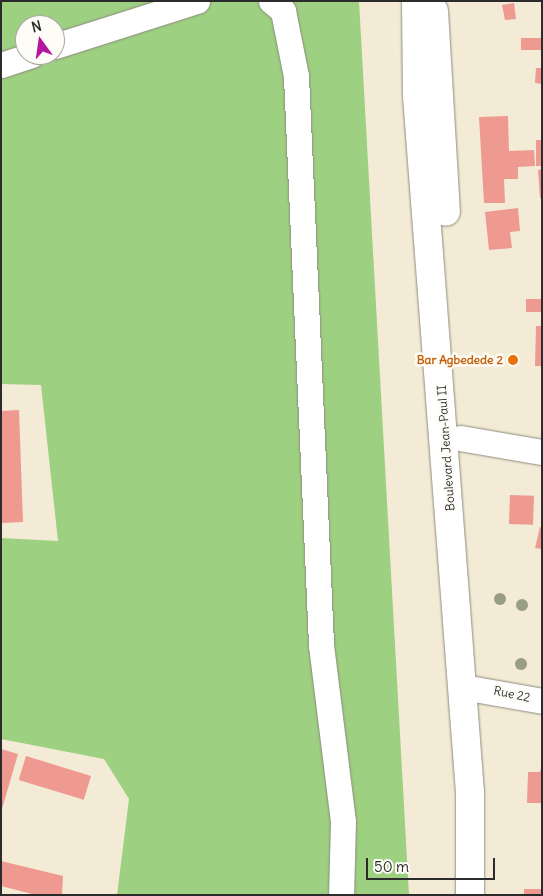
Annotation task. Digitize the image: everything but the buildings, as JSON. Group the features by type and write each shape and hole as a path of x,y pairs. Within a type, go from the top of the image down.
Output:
{"main road":[{"name":"Boulevard Jean-Paul II","path":"416,1 417,96 472,687 487,895"},
{"name":"Boulevard Jean-Paul II","path":"433,1 460,438 472,687 470,895"}],"street":[{"path":"65,43 197,1"},
{"path":"271,1 283,11 296,76 321,645 343,821 341,895"},
{"path":"1,65 15,60"},
{"path":"460,438 542,452"},
{"name":"Rue 22","path":"472,687 542,701"}],"green space":[{"path":"1,1 359,1 409,895 117,895 129,799 104,759 1,739 1,538 58,541 41,385 1,384"}],"place":[{"name":"Bar Agbedede 2","path":"513,360"}]}
